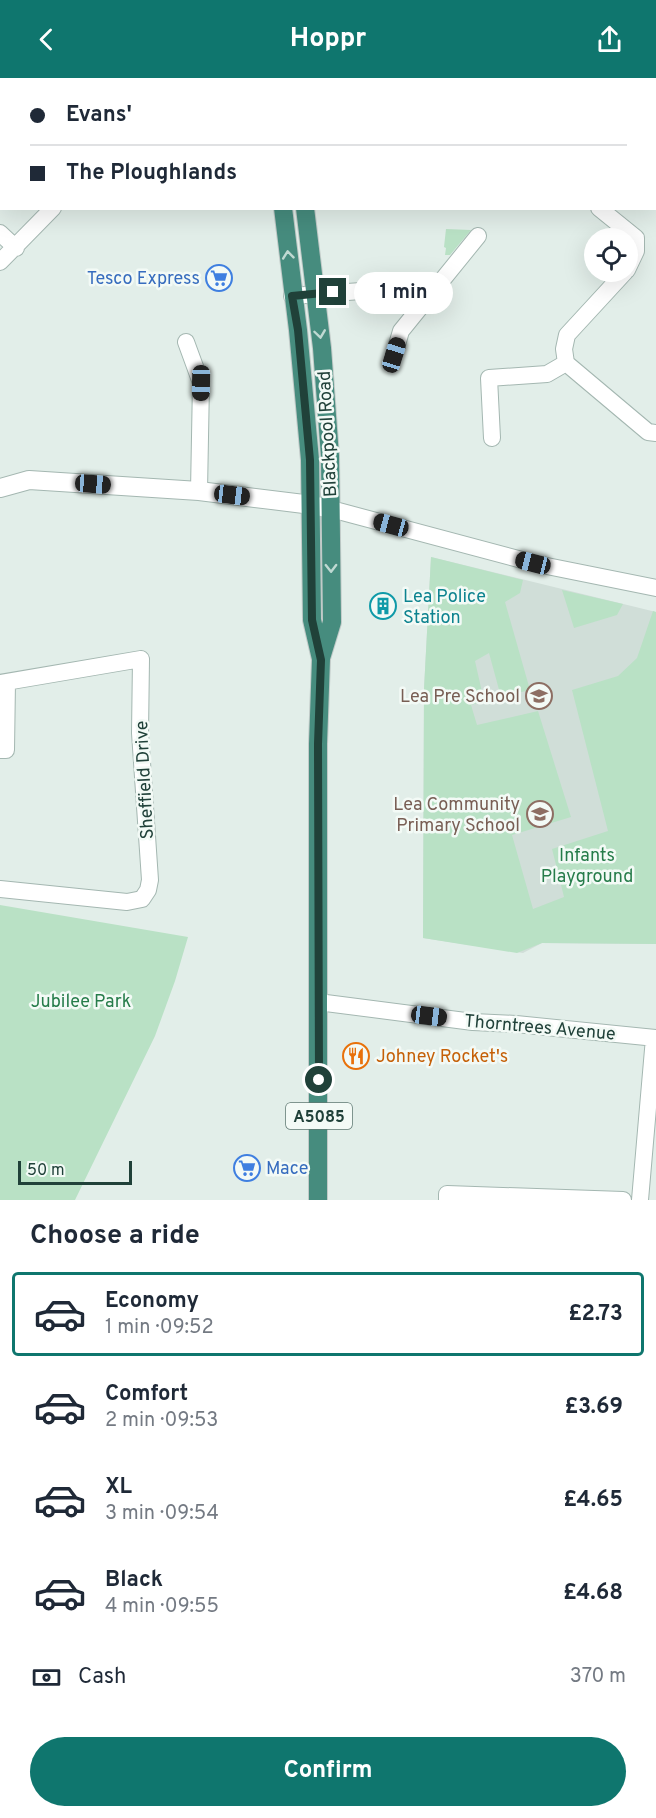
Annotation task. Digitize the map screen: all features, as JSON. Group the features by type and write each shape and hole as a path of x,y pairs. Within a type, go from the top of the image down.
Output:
{"highway":[{"name":"Blackpool Road","path":"283,210 304,387 312,505 312,620 321,660"},
{"name":"Blackpool Road","path":"305,210 322,348 330,456 331,509 332,622 321,660 318,744 318,1200"}],"street":[{"path":"0,262 51,210"},
{"path":"601,210 624,228"},
{"path":"0,232 16,248"},
{"path":"394,355 401,332 478,236"},
{"path":"616,282 567,335 564,349 566,363 648,432 656,433"},
{"path":"292,296 389,289 427,300"},
{"path":"186,342 201,383 199,491"},
{"path":"492,438 489,378 547,374 566,363"},
{"path":"0,488 29,480 199,491 312,505 537,564 656,588"},
{"name":"Sheffield Drive","path":"0,889 127,902 142,899 148,890 150,880 140,733 141,659 4,682"},
{"path":"0,750 6,750 4,682"},
{"name":"Thorntrees Avenue","path":"318,1002 473,1022 655,1038"},
{"path":"640,1200 655,1038"},
{"path":"447,1197 623,1200"}],"shaded area":[{"name":"Lea Community Primary School","path":"431,557 656,612 656,944 542,943 523,953 423,938 424,689"}],"green space":[{"path":"446,229 471,230 450,255 445,255"},
{"name":"Lea Community Primary School","path":"431,557 523,580 520,593 505,602 530,690 501,697 489,653 475,661 484,701 471,705 477,725 538,711 571,817 512,835 533,909 564,897 552,849 608,831 572,690 618,676 637,658 653,611 656,612 656,944 542,943 517,953 423,938 424,689"},
{"path":"562,590 623,604 617,615 574,628"},
{"name":"Jubilee Park","path":"0,905 188,937 155,1036 75,1200 0,1200"}],"place":[{"name":"Tesco Express","path":"219,278"},
{"name":"Lea Police Station","path":"383,606"},
{"name":"Lea Pre School","path":"539,696"},
{"name":"Lea Community Primary School","path":"540,814"},
{"name":"Johney Rocket's","path":"356,1056"},
{"name":"Mace","path":"247,1168"}],"route":[{"path":"319,1080 318,744 321,660 312,620 310,460 298,330 292,296 333,292"}],"park label":[{"name":"Infants Playground","path":"587,865"}]}
